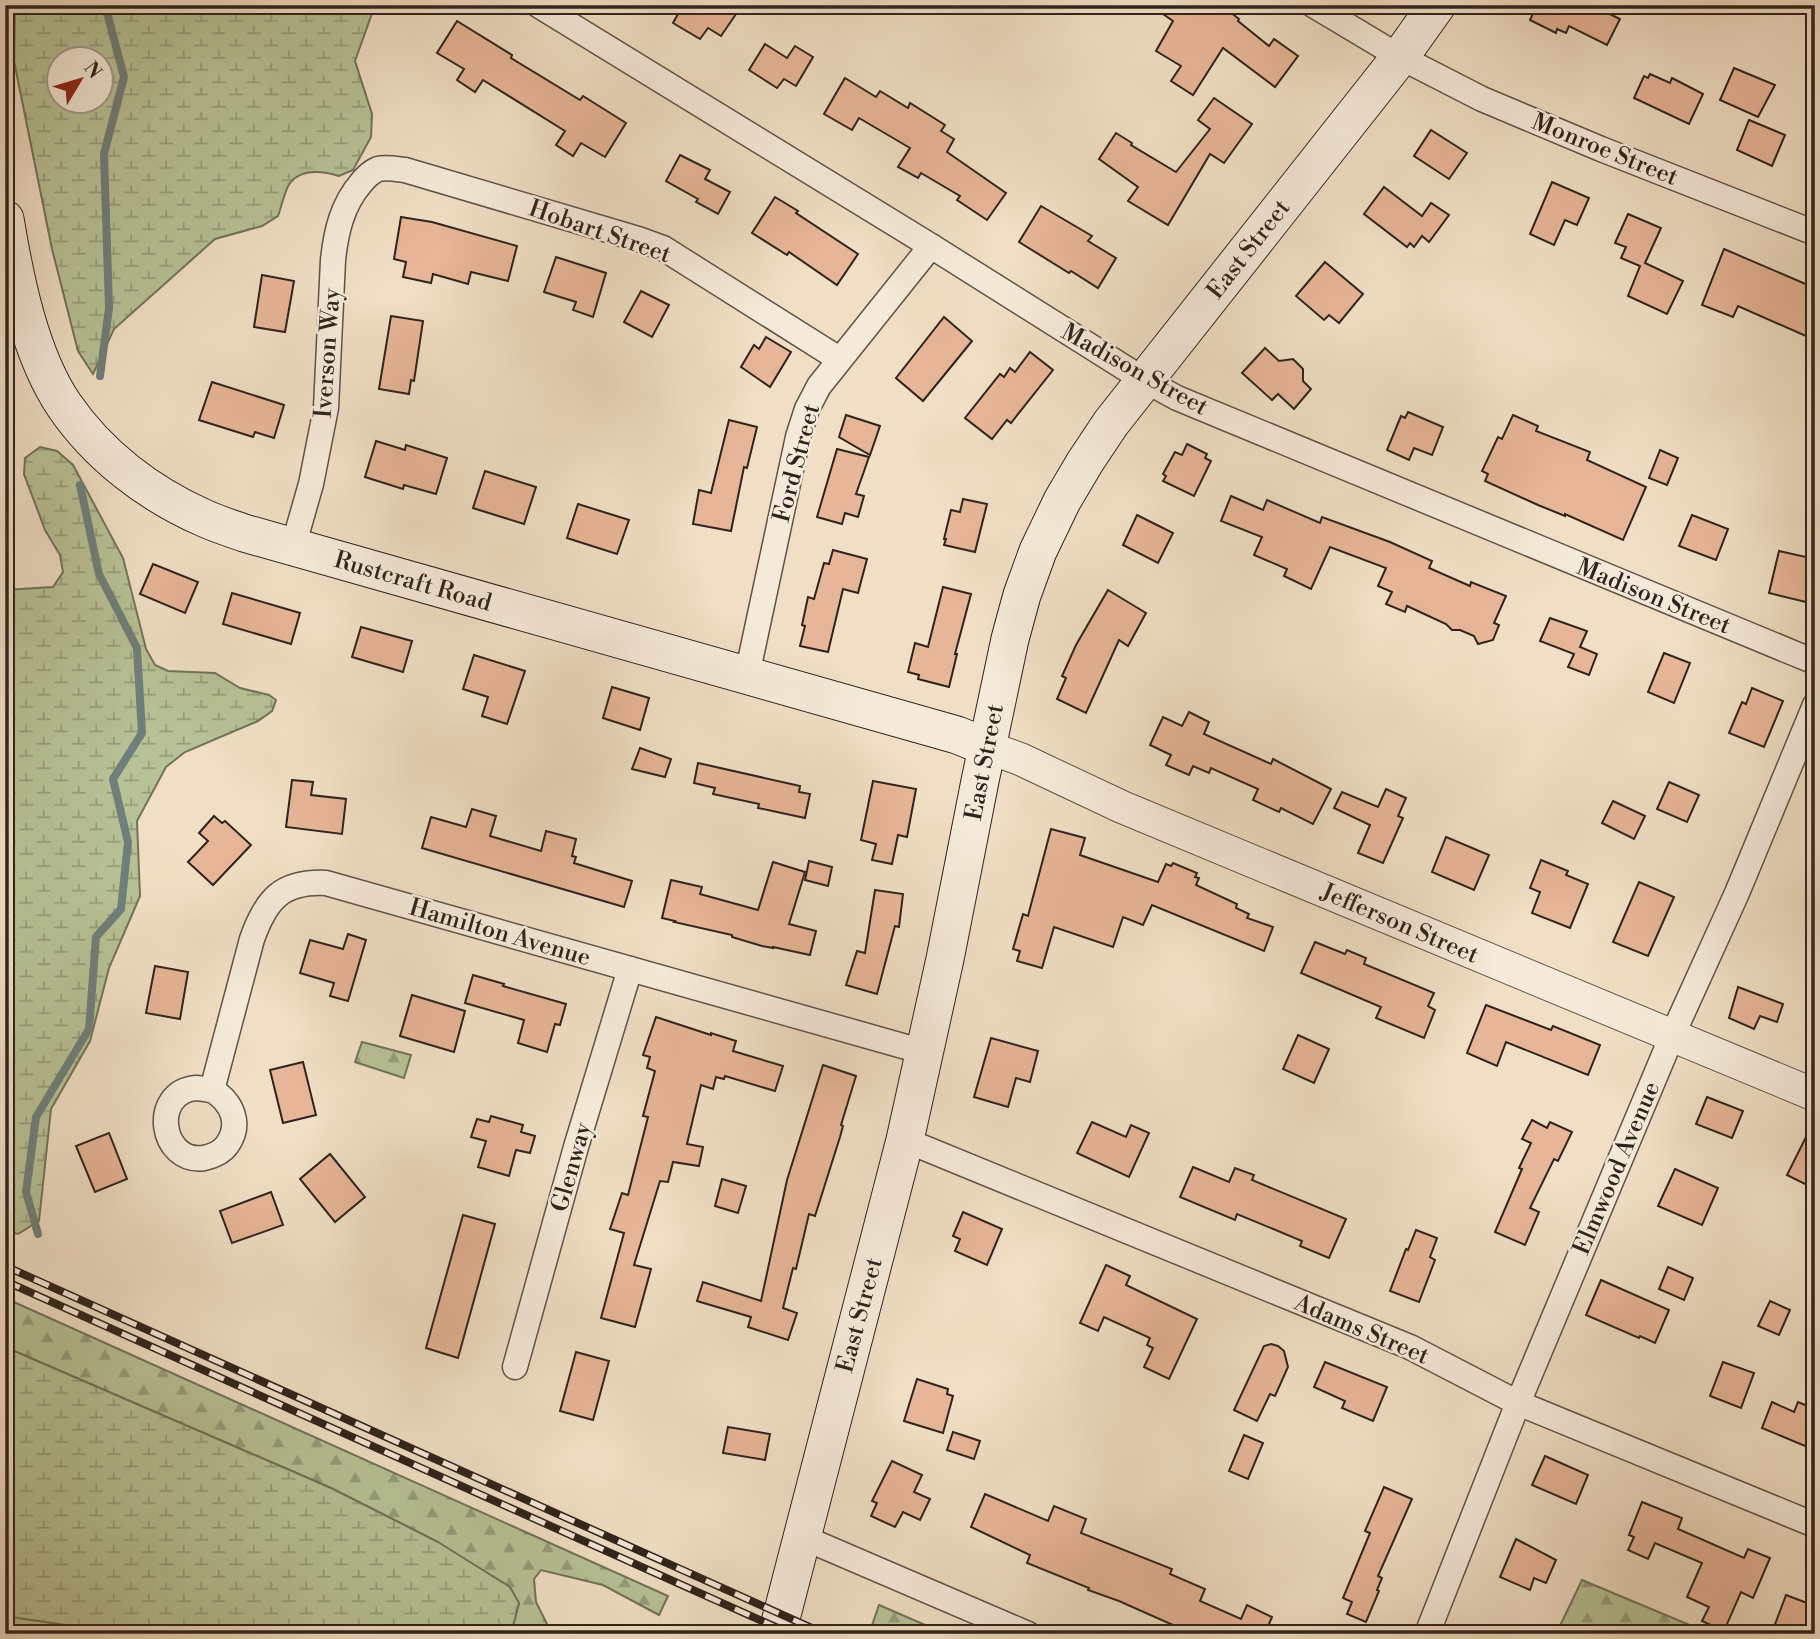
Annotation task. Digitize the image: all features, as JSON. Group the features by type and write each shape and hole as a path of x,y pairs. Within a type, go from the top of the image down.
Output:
{"main road":[{"name":"East Street","path":"777,1634 905,1140 953,923 1010,639 1038,551 1084,462 1144,380 1400,57 1437,5"},
{"name":"Rustcraft Road","path":"5,219 19,291 31,333 46,372 64,404 85,432 110,458 169,500 203,518 244,533 957,735 987,747"}],"street":[{"name":"Madison Street","path":"538,5 1177,398 1815,662"},
{"name":"Monroe Street","path":"1313,5 1400,57 1494,104 1815,233"},
{"name":"Hobart Street","path":"378,169 405,170 663,248 839,359"},
{"name":"Iverson Way","path":"293,547 311,484 326,408 335,237 344,209 355,190 378,169"},
{"name":"Ford Street","path":"747,675 798,438 807,409 839,359 931,246"},
{"name":"Elmwood Avenue","path":"1427,1634 1518,1403 1815,705"},
{"name":"Jefferson Street","path":"987,747 1020,759 1122,807 1815,1095"},
{"name":"Hamilton Avenue","path":"212,1090 259,919 270,903 284,890 307,882 326,883 925,1052"},
{"name":"Glenway","path":"515,1367 576,1147 630,969"},
{"name":"Adams Street","path":"905,1140 1410,1347 1518,1403 1815,1525"},
{"path":"802,1537 1028,1634"}],"green space":[{"path":"15,5 375,5 355,61 372,114 371,137 353,170 339,176 320,172 300,175 288,186 278,216 262,226 215,239 114,329 93,374 78,351 52,249 14,61"},
{"path":"40,447 57,451 73,465 123,558 146,649 155,665 168,671 215,673 240,688 269,695 276,700 272,711 258,721 185,752 166,767 137,821 140,896 109,968 90,1041 51,1109 39,1221 18,1234 5,1230 5,590 53,587 63,572 60,555 45,530 24,474 25,458"},
{"path":"362,1042 411,1055 404,1078 355,1062"},
{"path":"5,1298 668,1596 659,1615 603,1585 541,1570 534,1579 536,1602 552,1634 511,1634 519,1603 438,1542 331,1488 5,1347"},
{"path":"5,1347 331,1488 438,1542 510,1587 519,1603 511,1634 126,1634 5,1616"},
{"path":"1582,1580 1711,1634 1556,1634"},
{"path":"879,1605 946,1634 869,1634"},
{"path":"5,1616 126,1634 5,1634"}],"building":[{"path":"683,5 724,5 736,14 721,36 708,28 700,39 673,23"},
{"path":"1150,5 1221,5 1269,46 1274,39 1298,56 1275,87 1223,48 1193,95 1171,81 1181,66 1156,51 1173,21"},
{"path":"1526,5 1591,5 1620,19 1607,45 1569,26 1566,33 1557,29 1556,33 1530,20 1535,9"},
{"path":"457,21 580,100 583,96 626,123 605,157 581,143 573,156 556,145 565,131 483,80 475,92 457,80 464,69 437,53"},
{"path":"765,44 787,58 795,46 813,57 796,86 784,79 777,88 749,70"},
{"path":"1734,68 1775,85 1758,117 1720,100"},
{"path":"1650,74 1670,83 1672,78 1703,94 1689,124 1634,98 1644,76 1648,78"},
{"path":"845,78 876,97 880,91 908,108 910,103 945,125 941,131 954,139 947,152 1006,193 987,220 957,200 960,196 921,173 918,178 898,167 910,148 859,118 852,130 824,114"},
{"path":"1214,98 1252,124 1224,163 1210,154 1168,225 1128,201 1138,187 1099,159 1116,133 1176,172 1210,129 1198,120"},
{"path":"1749,120 1785,135 1772,166 1737,150"},
{"path":"1431,130 1467,153 1449,179 1414,156"},
{"path":"680,155 710,170 705,179 730,192 718,214 666,181"},
{"path":"1552,182 1589,198 1577,225 1565,220 1554,245 1530,234"},
{"path":"1384,187 1422,216 1431,203 1449,215 1429,242 1422,236 1414,247 1410,243 1407,247 1364,214"},
{"path":"775,197 858,254 837,285 789,252 787,255 752,233"},
{"path":"1041,206 1092,236 1088,241 1116,258 1098,288 1019,242"},
{"path":"1628,214 1661,228 1645,263 1683,281 1667,314 1628,296 1640,266 1621,258 1626,247 1615,243"},
{"path":"401,217 432,222 517,246 508,281 471,272 468,284 433,274 431,283 403,277 406,262 394,259"},
{"path":"1724,249 1815,288 1815,340 1738,306 1733,317 1702,305"},
{"path":"556,257 606,273 593,317 573,310 576,302 544,292"},
{"path":"1325,262 1363,294 1339,323 1329,315 1324,320 1296,296"},
{"path":"262,275 294,281 285,332 254,327"},
{"path":"641,291 669,305 652,337 624,322"},
{"path":"391,316 423,321 414,381 411,380 409,394 379,389"},
{"path":"944,317 972,341 923,401 896,378"},
{"path":"766,337 791,352 770,387 741,367 754,345 759,349"},
{"path":"1265,348 1279,361 1293,359 1303,369 1303,381 1311,389 1294,409 1278,394 1272,400 1242,373"},
{"path":"1030,352 1053,370 1011,423 1007,420 992,439 965,418 1000,374 1004,377 1010,368 1015,372"},
{"path":"212,382 284,405 274,438 255,432 253,437 199,420"},
{"path":"1408,412 1443,427 1432,455 1414,448 1409,460 1387,450 1401,416 1405,418"},
{"path":"846,415 880,426 870,455 839,437"},
{"path":"1513,415 1538,426 1536,431 1590,452 1587,460 1646,487 1623,540 1485,481 1488,474 1482,471 1498,437 1502,439"},
{"path":"729,420 757,427 747,468 744,467 731,531 693,524 699,490 711,493"},
{"path":"376,441 405,450 406,445 447,458 436,494 404,485 403,489 365,477"},
{"path":"1187,444 1207,454 1205,458 1211,461 1194,496 1163,481 1166,476 1163,474 1175,452 1182,455"},
{"path":"837,449 869,457 856,494 864,496 858,517 845,513 842,524 817,517"},
{"path":"1660,450 1678,458 1667,485 1649,478"},
{"path":"485,471 536,487 524,524 473,508"},
{"path":"1231,496 1263,510 1267,500 1320,523 1322,517 1432,561 1429,568 1470,586 1471,582 1506,596 1494,623 1499,625 1493,640 1478,644 1474,636 1460,630 1452,630 1446,624 1407,606 1405,612 1386,604 1392,592 1378,586 1386,568 1330,547 1311,589 1284,576 1287,569 1254,555 1262,537 1221,521"},
{"path":"963,499 987,504 975,552 944,545 951,510 960,512"},
{"path":"578,504 629,520 617,554 567,538"},
{"path":"1137,515 1173,533 1158,563 1123,545"},
{"path":"1692,515 1728,529 1716,560 1679,546"},
{"path":"833,550 867,559 858,593 843,589 828,652 800,646 808,597 814,599 824,563 829,564"},
{"path":"1779,551 1815,559 1815,582 1810,603 1769,593"},
{"path":"153,564 198,582 185,613 140,594"},
{"path":"943,587 971,594 949,687 918,679 919,675 908,672 915,643 928,647"},
{"path":"1108,590 1146,613 1128,646 1119,640 1086,713 1057,699 1066,678 1062,676 1076,645"},
{"path":"232,593 300,613 291,644 223,624"},
{"path":"1550,618 1587,631 1580,647 1597,654 1589,675 1568,667 1574,654 1540,641"},
{"path":"361,627 412,641 403,672 352,657"},
{"path":"1664,653 1690,663 1674,703 1648,692"},
{"path":"474,655 525,671 507,724 482,716 488,697 463,689"},
{"path":"612,687 649,698 640,730 603,718"},
{"path":"1752,688 1783,701 1764,747 1729,733 1742,702 1746,704"},
{"path":"1189,712 1209,722 1204,734 1271,764 1273,759 1331,789 1313,824 1281,808 1279,812 1253,800 1258,789 1211,768 1209,773 1193,766 1189,775 1166,765 1171,755 1150,745 1163,717 1182,726"},
{"path":"640,748 671,759 665,777 632,769"},
{"path":"698,763 800,786 799,792 810,794 805,818 758,808 759,804 713,794 715,788 694,783"},
{"path":"292,780 313,782 311,795 346,799 342,834 286,827"},
{"path":"873,781 916,789 907,837 898,835 892,864 872,860 876,844 861,840"},
{"path":"1669,782 1699,795 1687,822 1657,809"},
{"path":"1386,789 1406,798 1398,816 1403,818 1383,863 1358,853 1370,825 1334,808 1342,792 1378,807"},
{"path":"1613,801 1645,816 1634,839 1602,823"},
{"path":"472,809 496,816 490,836 541,851 546,831 576,839 572,856 576,857 574,863 632,881 624,907 422,848 431,817 466,827"},
{"path":"214,816 222,823 225,821 251,845 213,885 188,862 208,841 199,833"},
{"path":"1051,829 1085,838 1080,855 1158,882 1166,864 1171,866 1173,863 1197,873 1195,877 1199,878 1196,885 1237,904 1236,908 1249,914 1247,918 1273,927 1264,951 1152,905 1143,925 1123,917 1113,947 1054,927 1042,968 1017,961 1020,951 1013,949 1023,914 1028,916"},
{"path":"1446,837 1489,855 1474,890 1432,872"},
{"path":"1541,860 1568,871 1566,875 1588,884 1570,928 1532,913 1540,892 1530,888"},
{"path":"809,861 832,867 828,886 805,880"},
{"path":"773,862 805,872 789,924 816,931 810,955 762,946 732,935 662,918 671,880 702,887 700,894 758,910"},
{"path":"1639,882 1674,897 1648,956 1613,942"},
{"path":"875,890 903,894 899,927 895,926 877,994 846,985 857,951 865,953"},
{"path":"348,934 366,940 348,1001 330,996 334,983 300,973 310,940 343,949"},
{"path":"1315,942 1345,954 1347,950 1366,958 1364,964 1434,993 1428,1006 1435,1010 1424,1038 1376,1018 1381,1007 1301,973"},
{"path":"155,966 188,972 180,1019 146,1013"},
{"path":"473,975 566,1004 560,1025 555,1024 547,1052 518,1043 524,1020 465,1003"},
{"path":"1738,987 1783,1004 1777,1022 1760,1016 1754,1029 1729,1018"},
{"path":"412,995 465,1011 454,1052 400,1036"},
{"path":"1486,1005 1551,1030 1553,1026 1600,1045 1588,1075 1506,1042 1497,1066 1467,1053"},
{"path":"656,1017 736,1041 733,1051 783,1066 775,1091 725,1076 724,1079 716,1077 713,1089 701,1085 687,1144 703,1147 699,1166 673,1162 668,1182 660,1181 634,1265 651,1269 635,1327 601,1318 624,1233 610,1229 622,1193 628,1195 648,1117 643,1116 655,1071 647,1068 650,1057 643,1055"},
{"path":"1298,1035 1329,1049 1314,1083 1283,1069"},
{"path":"991,1038 1038,1051 1030,1082 1016,1078 1008,1107 974,1097"},
{"path":"303,1062 316,1115 283,1123 270,1070"},
{"path":"823,1065 856,1076 815,1216 809,1214 796,1269 793,1268 783,1308 797,1313 788,1340 748,1327 751,1317 697,1301 703,1282 761,1301 787,1180"},
{"path":"1707,1097 1743,1111 1732,1138 1696,1124"},
{"path":"491,1116 523,1125 521,1132 535,1136 530,1153 516,1150 509,1176 478,1167 486,1141 471,1137 477,1119 489,1122"},
{"path":"1815,1119 1815,1189 1787,1175"},
{"path":"1532,1120 1547,1128 1550,1122 1572,1132 1558,1161 1554,1159 1530,1208 1539,1212 1525,1245 1495,1232 1531,1143 1522,1139"},
{"path":"1092,1122 1126,1137 1131,1125 1149,1133 1129,1177 1077,1153"},
{"path":"109,1133 127,1179 95,1192 76,1146"},
{"path":"330,1154 365,1197 335,1222 300,1179"},
{"path":"1193,1167 1229,1182 1235,1168 1254,1175 1252,1180 1346,1219 1329,1258 1300,1246 1302,1241 1237,1214 1235,1220 1180,1197"},
{"path":"1675,1169 1718,1188 1702,1225 1658,1206"},
{"path":"722,1179 746,1186 738,1213 715,1206"},
{"path":"271,1192 283,1225 232,1243 220,1211"},
{"path":"963,1212 1002,1229 987,1265 955,1251 960,1239 953,1236"},
{"path":"463,1215 495,1224 458,1358 426,1348"},
{"path":"1416,1230 1437,1238 1430,1257 1435,1260 1419,1302 1390,1291"},
{"path":"1106,1265 1130,1276 1126,1285 1197,1319 1169,1379 1144,1367 1153,1348 1147,1345 1150,1338 1104,1317 1098,1331 1080,1323"},
{"path":"1668,1267 1693,1278 1684,1300 1659,1289"},
{"path":"1601,1280 1669,1310 1655,1343 1586,1315"},
{"path":"1770,1301 1790,1310 1779,1335 1758,1326"},
{"path":"1271,1344 1284,1351 1288,1367 1275,1396 1270,1394 1257,1421 1234,1410 1264,1346"},
{"path":"576,1352 609,1361 593,1420 560,1411"},
{"path":"1325,1362 1387,1387 1373,1421 1342,1408 1345,1401 1314,1387"},
{"path":"1723,1362 1754,1373 1741,1408 1710,1396"},
{"path":"917,1379 948,1389 947,1394 953,1396 943,1433 904,1421"},
{"path":"1772,1402 1794,1412 1798,1402 1815,1409 1815,1443 1807,1441 1805,1446 1762,1428"},
{"path":"728,1427 770,1434 765,1460 723,1453"},
{"path":"953,1432 980,1441 974,1459 947,1450"},
{"path":"1244,1435 1263,1443 1248,1479 1229,1471"},
{"path":"1545,1456 1588,1475 1576,1504 1532,1485"},
{"path":"892,1461 922,1475 914,1492 930,1499 920,1520 903,1512 895,1527 871,1516 877,1503 872,1501"},
{"path":"1384,1487 1412,1499 1378,1576 1382,1578 1377,1590 1379,1591 1366,1622 1347,1614 1352,1602 1343,1598 1370,1533 1365,1531"},
{"path":"985,1494 1048,1521 1054,1506 1086,1519 1081,1533 1172,1569 1170,1574 1205,1589 1200,1601 1241,1619 1247,1605 1272,1617 1266,1631 1272,1634 1193,1634 1027,1563 1030,1555 971,1527"},
{"path":"1642,1502 1682,1518 1678,1529 1744,1558 1748,1549 1770,1558 1753,1598 1741,1592 1724,1631 1702,1621 1709,1607 1687,1597 1702,1563 1655,1543 1648,1559 1628,1550 1634,1537 1629,1535"},
{"path":"1516,1539 1556,1560 1546,1583 1534,1578 1530,1590 1500,1577"},
{"path":"1786,1595 1815,1606 1815,1616 1808,1634 1791,1634 1774,1627"}],"waterway":[{"path":"100,376 109,308 104,154 124,77 105,5"},
{"path":"38,1234 26,1192 36,1117 89,1029 96,937 121,909 128,842 113,779 142,733 137,648 99,574 80,485"}],"railway":[{"path":"5,1266 825,1634"},
{"path":"5,1281 791,1634"}]}
